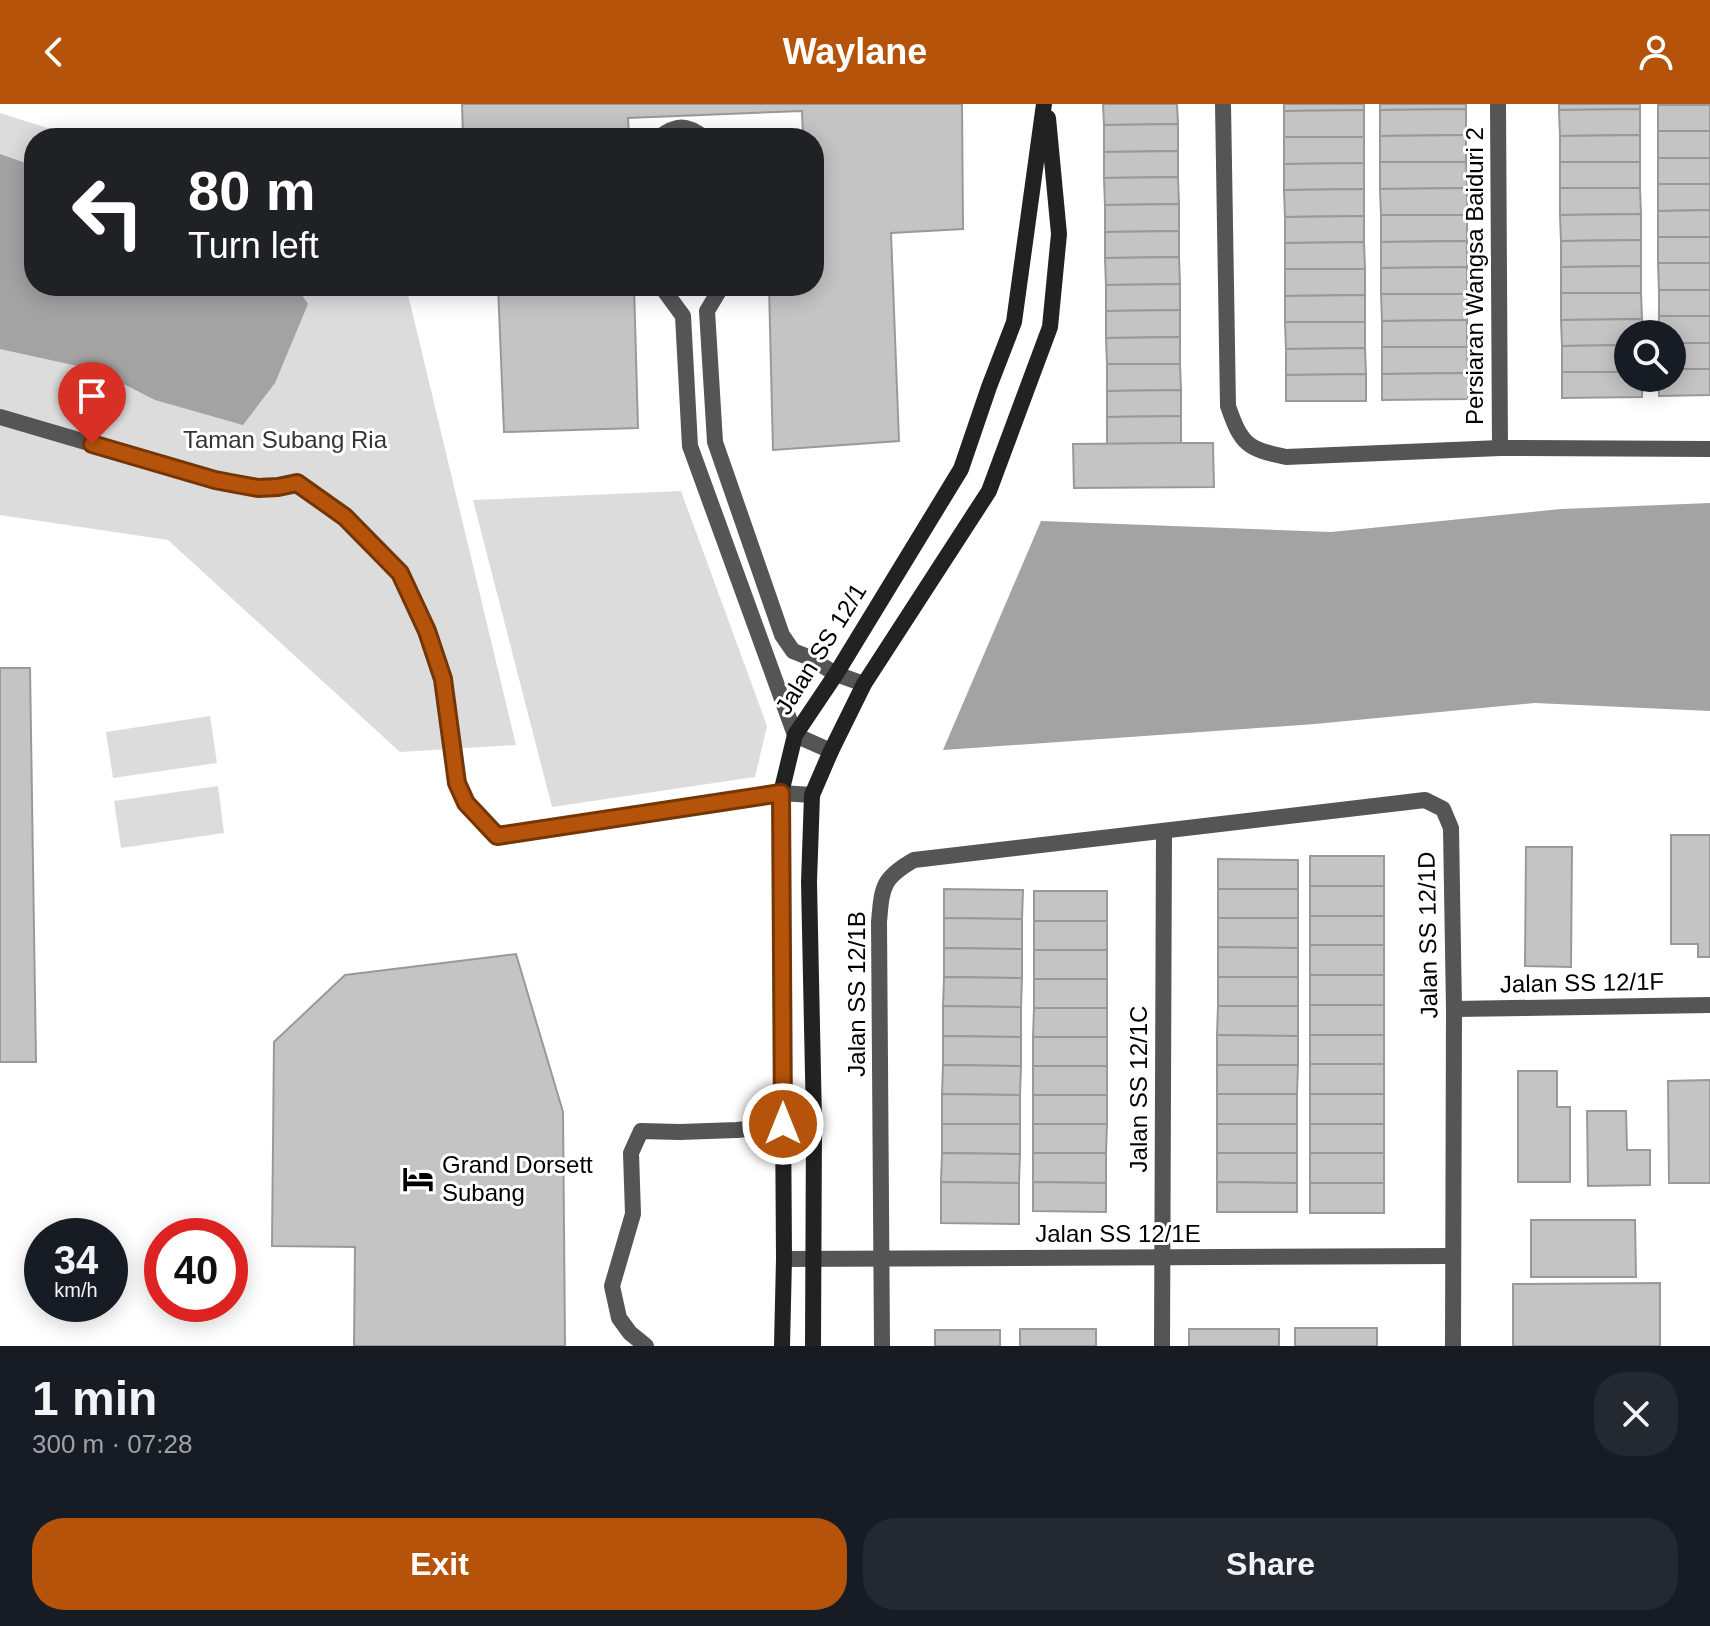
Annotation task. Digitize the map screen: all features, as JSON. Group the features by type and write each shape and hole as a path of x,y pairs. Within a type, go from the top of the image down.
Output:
{"street":[{"name":"Jalan SS 12/1","path":"782,1346 781,793 795,735 836,674 961,469 1014,322 1045,104"},
{"name":"Jalan SS 12/1","path":"813,1346 814,1122 809,882 812,795 864,684 989,491 1050,327 1059,234 1045,104"},
{"path":"1223,104 1228,406 1237,434 1259,451 1286,457 1500,448 1710,449"},
{"name":"Persiaran Wangsa Baiduri 2","path":"1498,104 1500,448"},
{"path":"668,296 683,316 690,446 795,735 831,751"},
{"path":"716,296 707,311 715,442 782,635 793,651 836,674 864,684"},
{"path":"0,417 215,480 258,488 297,483 345,517 400,573 421,617 443,679 457,783 466,803 497,836 781,793 812,795"},
{"name":"Jalan SS 12/1D","path":"1164,831 1425,800 1443,809 1451,828 1453,1346"},
{"name":"Jalan SS 12/1C","path":"1162,1346 1164,831"},
{"name":"Jalan SS 12/1B","path":"882,1346 879,922 884,886 895,871 914,860 1164,831"},
{"name":"Jalan SS 12/1F","path":"1454,1009 1710,1005"},
{"path":"646,1346 627,1339 612,1286 633,1214 631,1153 641,1131 737,1130 814,1122"},
{"name":"Jalan SS 12/1E","path":"784,1259 1452,1256"}],"green space":[{"name":"Taman Subang Ria","path":"0,113 47,128 24,128 24,296 408,296 516,745 400,752 168,540 0,515"},
{"path":"681,491 767,726 755,777 552,807 473,500"},
{"path":"210,716 217,763 113,778 106,732"},
{"path":"218,786 224,833 121,848 114,801"}],"shaded area":[{"path":"0,154 24,162 24,296 303,296 308,304 275,383 243,425 155,400 96,370 0,349"},
{"path":"1710,503 1710,711 1535,703 1315,724 943,750 1041,521 1331,532 1561,509"}],"building":[{"path":"462,104 962,104 963,229 891,233 899,441 773,450 769,296 824,296 824,128 803,128 802,111 628,118 628,128 463,128"},
{"path":"1103,104 1177,104 1178,124 1104,125"},
{"path":"1284,104 1364,104 1364,110 1284,111"},
{"path":"1380,104 1466,104 1466,109 1380,110"},
{"path":"1559,104 1640,104 1640,109 1559,110"},
{"path":"1658,105 1710,105 1710,131 1658,131"},
{"path":"1466,109 1466,135 1380,136 1380,110"},
{"path":"1640,109 1640,135 1560,136 1559,110"},
{"path":"1364,110 1364,137 1284,137 1284,111"},
{"path":"1178,124 1178,151 1104,152 1104,125"},
{"path":"1658,131 1710,131 1710,158 1658,158"},
{"path":"1466,135 1466,162 1380,162 1380,136"},
{"path":"1640,135 1640,162 1560,162 1560,136"},
{"path":"1284,137 1364,137 1364,163 1284,164"},
{"path":"1178,151 1178,177 1104,178 1104,152"},
{"path":"1658,158 1710,158 1710,184 1658,184"},
{"path":"1380,162 1466,162 1467,188 1380,189"},
{"path":"1560,162 1640,162 1640,188 1560,188"},
{"path":"1364,163 1364,189 1284,190 1284,164"},
{"path":"1178,177 1179,204 1105,205 1104,178"},
{"path":"1658,184 1710,184 1710,210 1658,211"},
{"path":"1467,188 1467,215 1381,215 1380,189"},
{"path":"1560,188 1640,188 1641,214 1560,215"},
{"path":"1364,189 1364,216 1285,217 1284,190"},
{"path":"1179,204 1179,231 1105,232 1105,205"},
{"path":"1710,210 1710,237 1658,237 1658,211"},
{"path":"1641,214 1641,240 1561,241 1560,215"},
{"path":"1381,215 1467,215 1467,241 1381,242"},
{"path":"1364,216 1364,242 1285,243 1285,217"},
{"path":"1179,231 1179,257 1105,258 1105,232"},
{"path":"1658,237 1710,237 1710,263 1658,263"},
{"path":"1641,240 1641,266 1561,267 1561,241"},
{"path":"1467,241 1467,267 1381,268 1381,242"},
{"path":"1364,242 1365,269 1285,269 1285,243"},
{"path":"1179,257 1180,284 1106,285 1105,258"},
{"path":"1658,263 1710,263 1710,290 1659,290"},
{"path":"1641,266 1641,293 1561,293 1561,267"},
{"path":"1467,267 1467,294 1381,294 1381,268"},
{"path":"1285,269 1365,269 1365,295 1285,296"},
{"path":"1180,284 1180,310 1106,311 1106,285"},
{"path":"1659,290 1710,290 1710,316 1659,316"},
{"path":"1561,293 1641,293 1642,319 1561,320"},
{"path":"1381,294 1467,294 1467,320 1382,321"},
{"path":"1365,295 1365,322 1285,322 1285,296"},
{"path":"498,296 634,296 638,428 504,432"},
{"path":"1180,310 1180,337 1106,338 1106,311"},
{"path":"1659,316 1710,316 1710,343 1686,343 1686,320 1659,320"},
{"path":"1642,319 1614,320 1614,345 1562,346 1561,320"},
{"path":"1467,320 1467,347 1382,347 1382,321"},
{"path":"1285,322 1365,322 1365,348 1286,349"},
{"path":"1180,337 1180,364 1107,364 1106,338"},
{"path":"1686,343 1710,343 1710,369 1686,369"},
{"path":"1614,345 1614,372 1562,372 1562,346"},
{"path":"1382,347 1467,347 1468,373 1382,374"},
{"path":"1365,348 1366,374 1286,375 1286,349"},
{"path":"1107,364 1180,364 1181,390 1107,391"},
{"path":"1686,369 1710,369 1710,395 1659,396 1659,392 1686,392"},
{"path":"1562,372 1614,372 1614,392 1642,392 1642,397 1562,398"},
{"path":"1468,373 1468,399 1382,400 1382,374"},
{"path":"1366,374 1366,401 1286,401 1286,375"},
{"path":"1181,390 1181,416 1107,417 1107,391"},
{"path":"1181,416 1181,443 1107,444 1107,417"},
{"path":"1213,443 1214,487 1074,488 1073,444"},
{"path":"0,668 30,668 36,1062 0,1062"},
{"path":"1671,835 1710,835 1710,957 1698,957 1698,944 1671,944"},
{"path":"1526,847 1572,847 1571,967 1525,966"},
{"path":"1310,856 1384,856 1384,886 1310,886"},
{"path":"1218,859 1298,860 1298,889 1218,889"},
{"path":"1310,886 1384,886 1384,916 1310,916"},
{"path":"944,889 1023,890 1022,919 944,918"},
{"path":"1218,889 1298,889 1298,918 1218,918"},
{"path":"1034,891 1107,891 1107,921 1034,921"},
{"path":"1310,916 1384,916 1384,945 1310,945"},
{"path":"944,918 1022,919 1022,949 944,948"},
{"path":"1218,918 1298,918 1298,948 1218,947"},
{"path":"1034,921 1107,921 1107,950 1034,950"},
{"path":"1310,945 1384,945 1384,975 1310,975"},
{"path":"1218,947 1298,948 1298,977 1218,977"},
{"path":"944,948 1022,949 1022,978 944,977"},
{"path":"1034,950 1107,950 1107,979 1034,979"},
{"name":"Grand Dorsett Subang","path":"516,954 563,1112 565,1346 354,1346 355,1247 272,1246 274,1042 345,975"},
{"path":"1310,975 1384,975 1384,1005 1310,1005"},
{"path":"944,977 1022,978 1021,1007 943,1006"},
{"path":"1218,977 1298,977 1298,1006 1218,1006"},
{"path":"1034,979 1107,979 1107,1008 1034,1008"},
{"path":"1310,1005 1384,1005 1384,1035 1310,1035"},
{"path":"943,1006 1021,1007 1021,1037 943,1036"},
{"path":"1218,1006 1298,1006 1298,1036 1217,1035"},
{"path":"1034,1008 1107,1008 1107,1037 1033,1037"},
{"path":"1217,1035 1298,1036 1298,1065 1217,1065"},
{"path":"1310,1035 1384,1035 1384,1064 1310,1064"},
{"path":"943,1036 1021,1037 1021,1066 943,1065"},
{"path":"1033,1037 1107,1037 1107,1066 1033,1066"},
{"path":"1310,1064 1384,1064 1384,1094 1310,1094"},
{"path":"943,1065 1021,1066 1020,1095 942,1094"},
{"path":"1217,1065 1298,1065 1297,1094 1217,1094"},
{"path":"1033,1066 1107,1066 1107,1095 1033,1095"},
{"path":"1518,1071 1557,1071 1557,1107 1570,1107 1570,1182 1518,1182"},
{"path":"1710,1080 1710,1183 1669,1183 1668,1081"},
{"path":"942,1094 1020,1095 1020,1124 942,1124"},
{"path":"1217,1094 1297,1094 1297,1124 1217,1124"},
{"path":"1310,1094 1384,1094 1384,1124 1310,1124"},
{"path":"1033,1095 1107,1095 1107,1124 1033,1124"},
{"path":"1587,1111 1626,1111 1627,1150 1650,1150 1650,1185 1588,1186"},
{"path":"942,1124 1020,1124 1020,1154 942,1153"},
{"path":"1033,1124 1107,1124 1106,1153 1033,1153"},
{"path":"1217,1124 1297,1124 1297,1153 1217,1153"},
{"path":"1310,1124 1384,1124 1384,1153 1310,1153"},
{"path":"942,1153 1020,1154 1019,1183 941,1182"},
{"path":"1033,1153 1106,1153 1106,1183 1033,1182"},
{"path":"1217,1153 1297,1153 1297,1183 1217,1182"},
{"path":"1310,1153 1384,1153 1384,1183 1310,1183"},
{"path":"941,1182 1019,1183 1019,1224 941,1223"},
{"path":"1033,1182 1106,1183 1106,1212 1033,1211"},
{"path":"1217,1182 1297,1183 1297,1212 1217,1212"},
{"path":"1310,1183 1384,1183 1384,1213 1310,1213"},
{"path":"1531,1220 1635,1220 1636,1277 1531,1277"},
{"path":"1660,1283 1660,1346 1513,1346 1513,1284"},
{"path":"1295,1328 1377,1328 1377,1346 1295,1346"},
{"path":"1020,1329 1096,1329 1096,1346 1020,1346"},
{"path":"1189,1329 1279,1329 1279,1346 1189,1346"},
{"path":"935,1330 1000,1330 1000,1346 935,1346"}],"place":[{"name":"Grand Dorsett Subang","path":"418,1179"}],"route":[{"path":"92,444 236,484 258,488 297,483 345,517 400,573 427,631 443,679 457,783 466,803 497,836 781,793 783,1124"}]}
